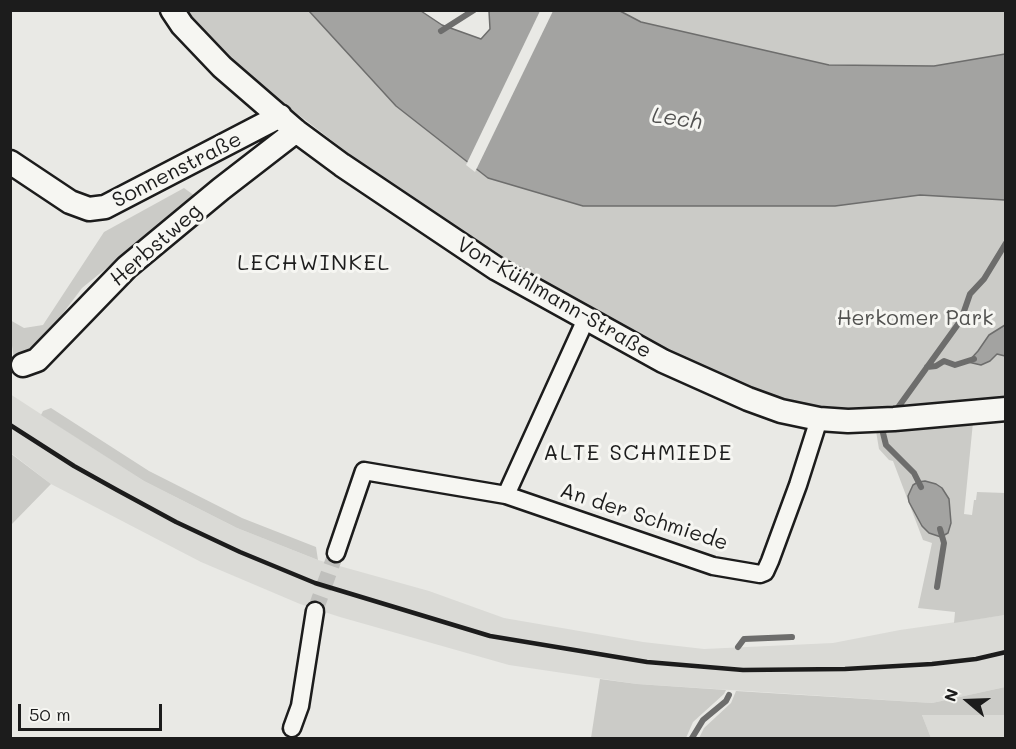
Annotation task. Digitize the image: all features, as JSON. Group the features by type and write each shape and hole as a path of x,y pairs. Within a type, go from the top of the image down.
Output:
{"street":[{"name":"Von-Kühlmann-Straße","path":"172,10 182,25 222,67 288,124 342,165 497,269 663,361 714,385 781,411 819,419 888,419 1005,409"},
{"name":"Sonnenstraße","path":"10,162 70,201 89,209 105,207 288,124"},
{"name":"Herbstweg","path":"23,365 37,360 127,267 221,189 288,124"},
{"path":"506,495 586,319"},
{"name":"An der Schmiede","path":"336,553 364,471 506,495 713,566 755,574 765,572 798,484 819,419"},
{"path":"292,728 300,706 315,611"}],"shaded area":[{"path":"10,394 144,481 237,528 318,560 429,591 504,618 643,642 704,649 833,643 900,630 1005,615 1005,687 932,703 637,684 509,665 340,617 300,604 201,562 51,484 11,453"},
{"path":"922,715 1005,715 1005,738 931,738"}],"green space":[{"name":"Herkomer Park","path":"184,11 309,11 396,106 488,178 583,206 835,206 920,195 1005,200 1005,397 890,408 847,408 806,405 750,391 713,376 502,258 352,156 256,82 190,20"},
{"path":"620,11 1005,11 1005,54 934,66 829,65 641,22"},
{"path":"184,188 195,196 82,288 43,340 14,359 10,320 24,328 43,325 104,232"},
{"path":"51,408 149,471 242,518 316,547 318,560 237,528 144,481 41,415 43,411"},
{"path":"973,422 964,514 972,515 977,492 1005,493 1005,615 954,623 955,612 918,608 932,543 923,540 893,461 889,460 879,449 876,431"},
{"path":"10,453 51,484 11,525 10,525"},
{"path":"600,679 726,690 693,722 686,738 591,738"},
{"path":"1005,687 1005,715 922,715 931,738 699,738 704,728 731,703 736,691 932,703"}],"water":[{"name":"Lech","path":"309,11 421,11 442,25 481,39 490,29 489,11 620,11 641,22 829,65 934,66 1005,54 1005,200 920,195 835,206 583,206 488,178 396,106"},
{"path":"1005,325 1005,356 997,354 990,361 981,365 968,362 989,335"},
{"path":"925,481 942,488 949,499 951,523 948,533 941,537 929,533 922,526 909,502 908,496 913,485"}],"pier":[{"path":"540,11 553,11 475,172 466,165"}],"waterway":[{"path":"441,31 474,10"},
{"path":"894,413 961,320 970,294 984,279 1006,243"},
{"path":"927,367 936,366 944,361 955,365 974,359"},
{"path":"887,425 883,433 886,445 914,473 921,487"},
{"path":"937,587 944,543 940,529"},
{"path":"738,647 744,639 792,637"},
{"path":"692,738 703,720 726,701 729,695"}],"tunnel":[{"path":"315,611 336,553"}],"railway":[{"path":"10,425 74,466 117,490 176,522 240,552 315,583 490,636 647,662 743,670 845,669 932,664 976,659 1006,652"}],"district":[{"name":"LECHWINKEL","path":"314,263"},
{"name":"ALTE SCHMIEDE","path":"638,453"}]}
